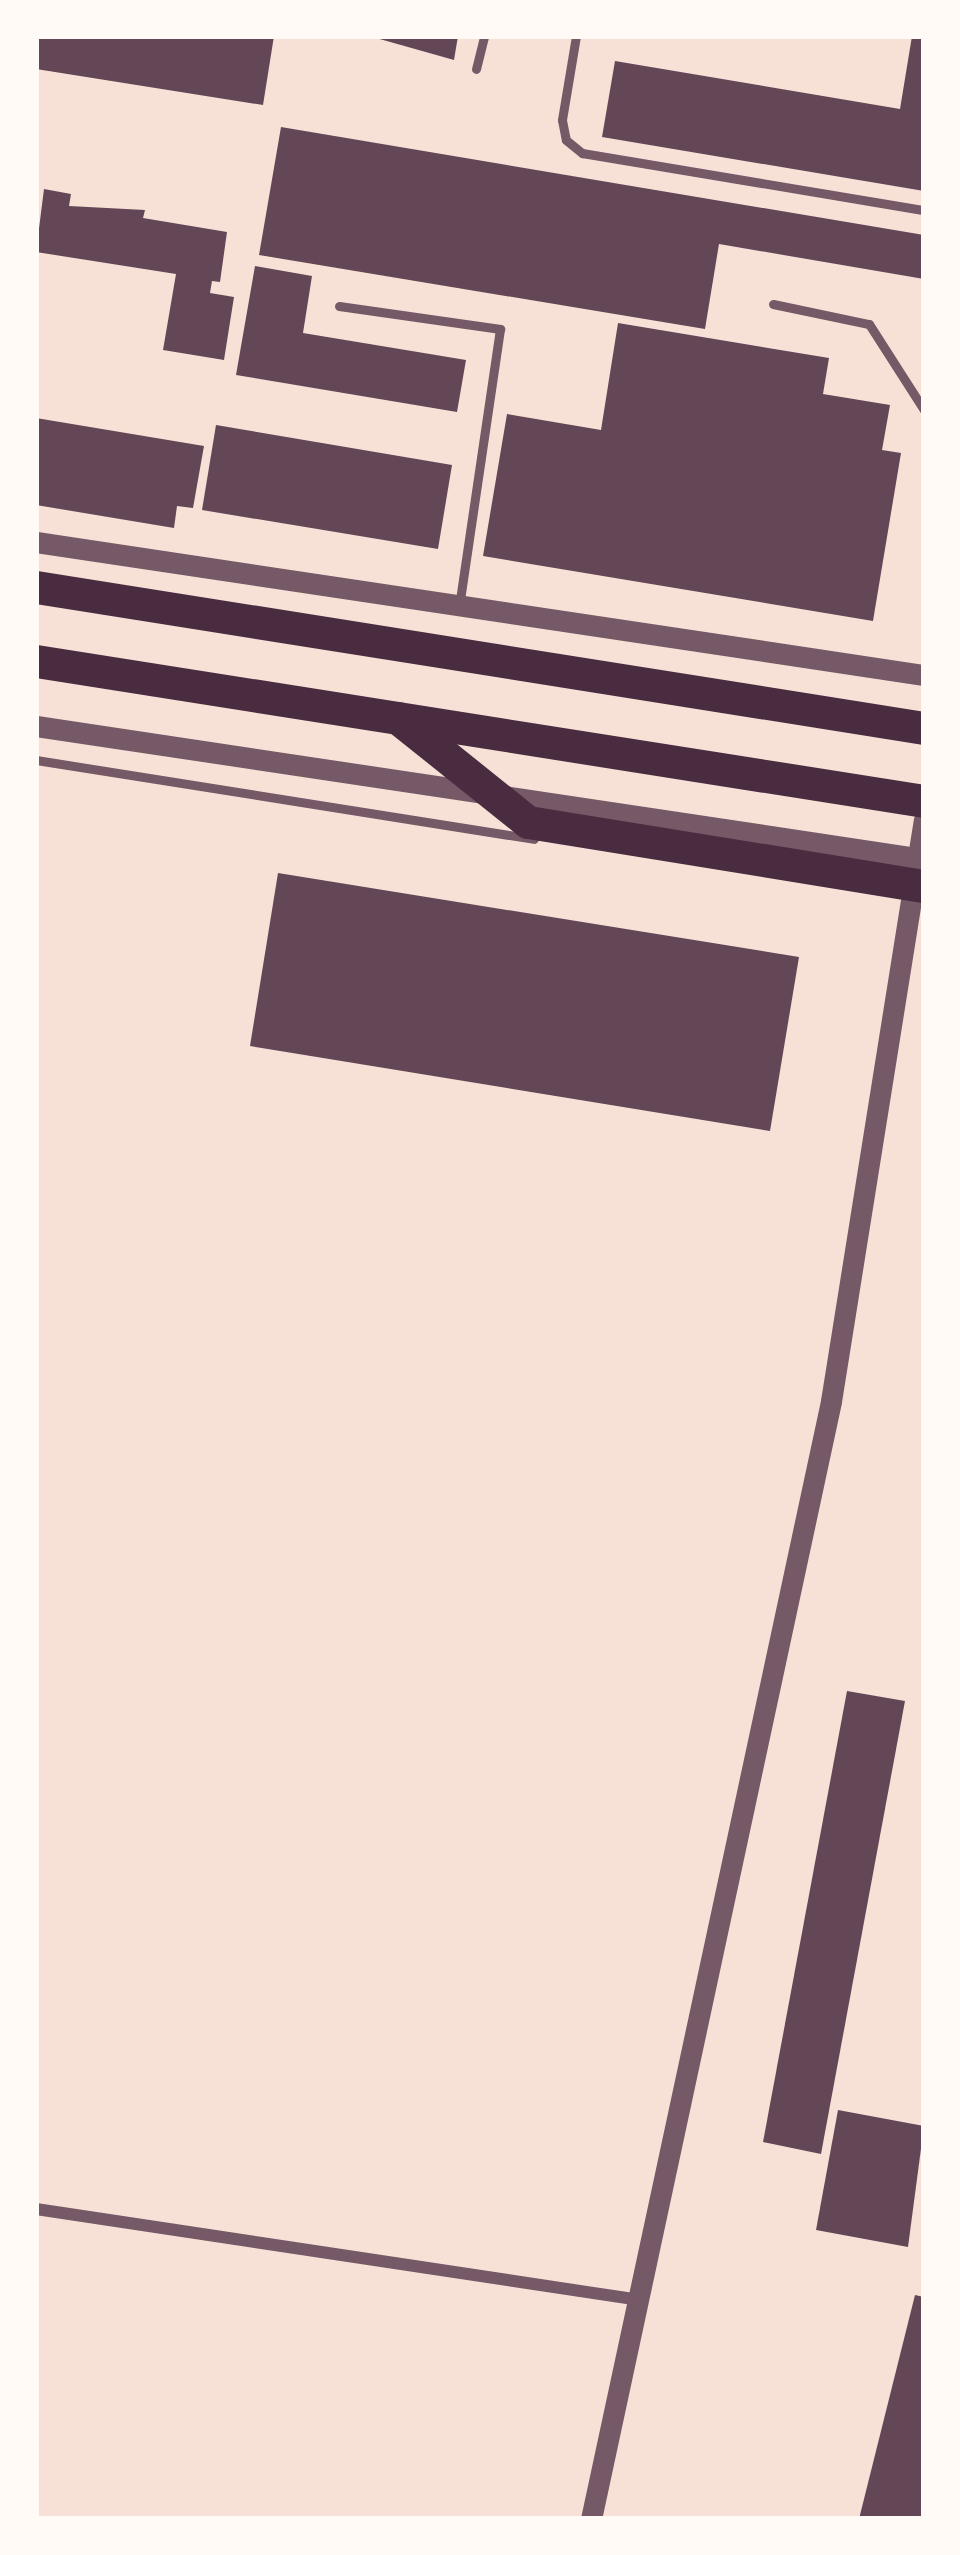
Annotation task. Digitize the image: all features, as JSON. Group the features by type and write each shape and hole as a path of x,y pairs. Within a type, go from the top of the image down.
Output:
{"highway":[{"path":"36,587 924,728"},
{"path":"36,661 924,801"},
{"path":"801,709 924,708"},
{"path":"397,717 528,822 919,875"}],"street":[{"path":"36,542 924,675"},
{"path":"36,726 919,875"},
{"path":"591,2519 831,1401 919,875 924,819"},
{"path":"36,2209 641,2300"}],"lane":[{"path":"476,69 484,36"},
{"path":"576,36 562,120 566,140 582,153 924,210"},
{"path":"772,304 869,324 924,410"},
{"path":"339,306 500,329 459,605"},
{"path":"36,760 919,875"}],"building":[{"path":"36,36 274,36 263,105 36,69"},
{"path":"369,36 458,36 454,60"},
{"path":"912,36 924,36 924,191 602,137 615,61 900,109"},
{"path":"281,127 924,235 924,279 719,244 705,329 259,255"},
{"path":"44,189 71,194 69,206 145,210 143,218 227,232 220,282 212,281 210,293 234,297 224,360 163,350 176,274 36,252"},
{"path":"255,266 312,276 303,333 466,360 457,412 236,375"},
{"path":"618,323 829,358 823,394 890,405 882,450 901,453 873,621 483,556 507,414 601,430"},
{"path":"36,418 204,446 193,508 177,506 174,528 36,505"},
{"path":"216,425 452,465 438,549 202,510"},
{"path":"278,873 799,957 770,1131 250,1046"},
{"path":"847,1691 905,1701 821,2154 763,2142"},
{"path":"838,2110 924,2126 908,2247 816,2230"},
{"path":"915,2295 924,2297 924,2519 859,2519"}]}
